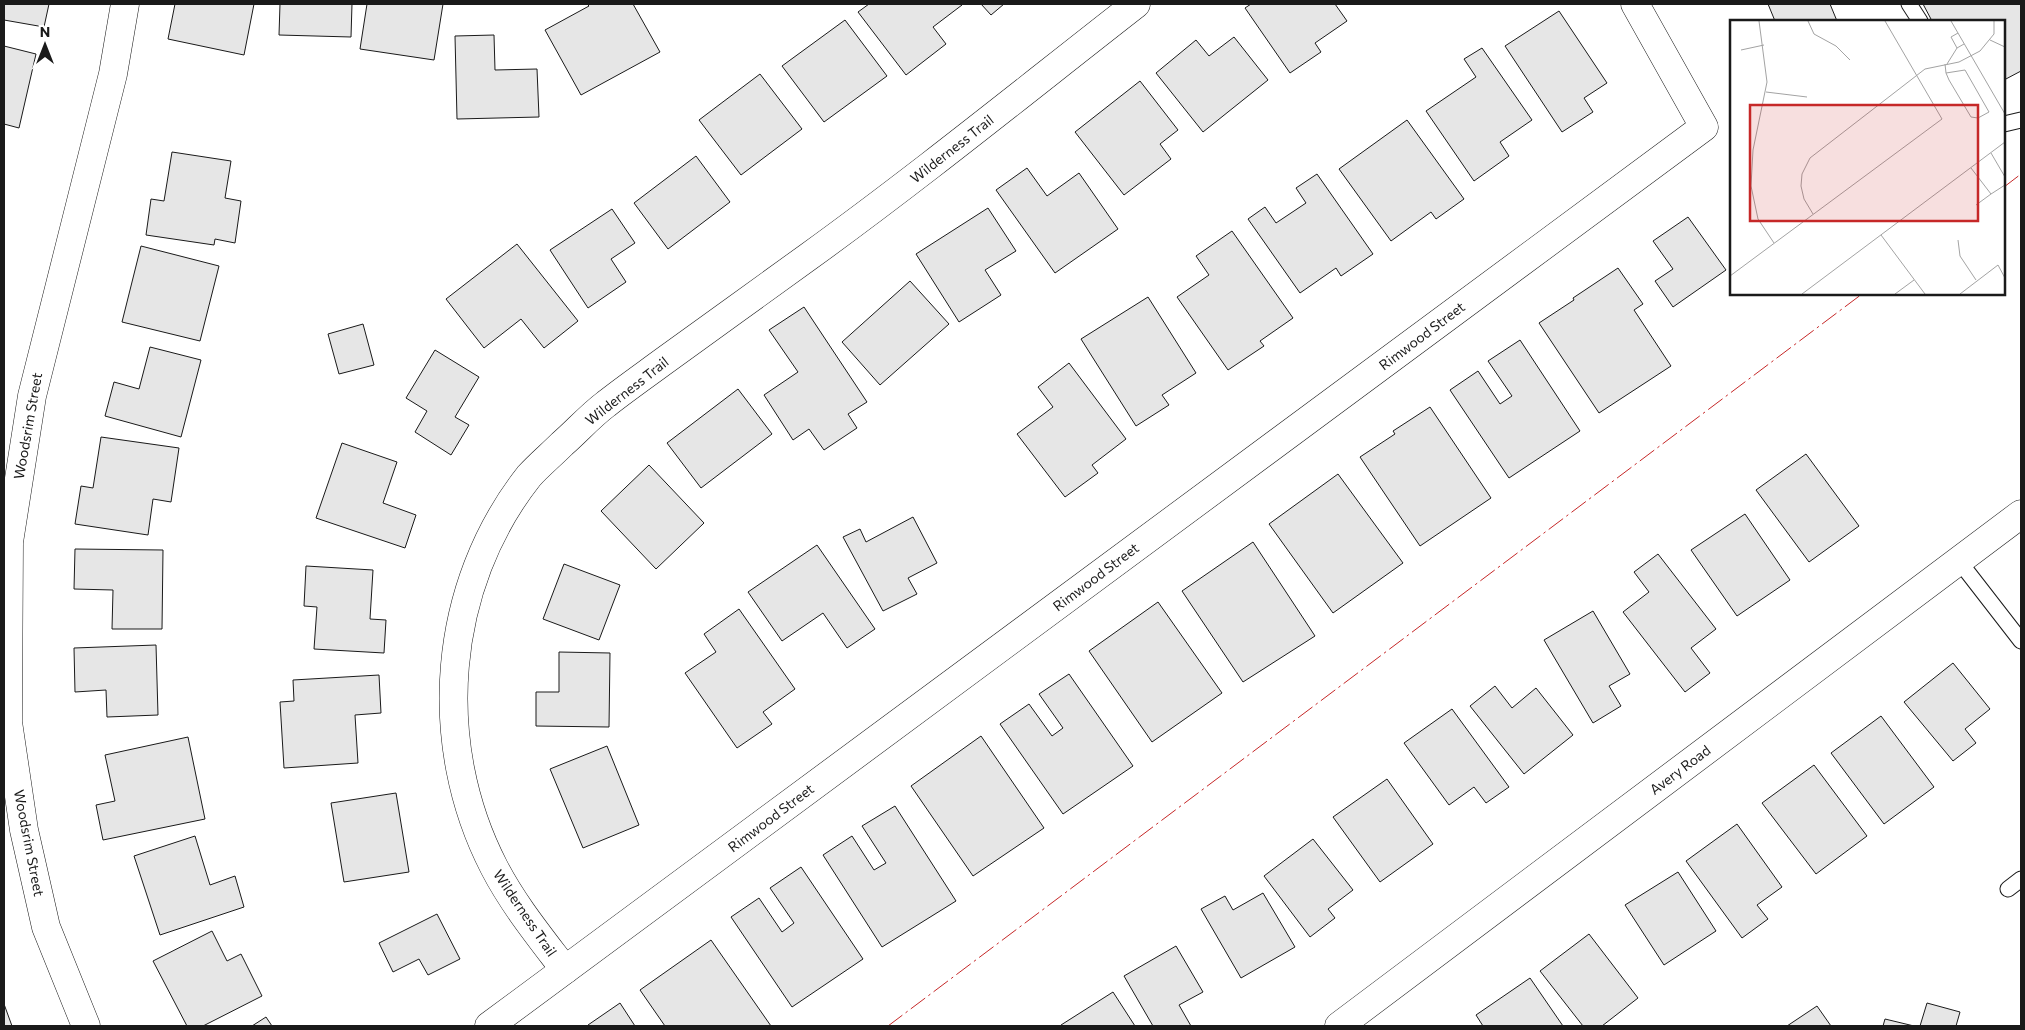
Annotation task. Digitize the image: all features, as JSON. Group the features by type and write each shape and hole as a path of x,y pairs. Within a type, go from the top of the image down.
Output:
{"street":[{"name":"Woodsrim Street","path":"86,1026 46,927 24,830 8,722 8,542 32,396 112,74 125,4"},
{"name":"Wilderness Trail","path":"565,970 514,901 494,868 478,833 469,806 458,760 453,722 453,684 464,609 490,538 509,505 531,474 603,406 886,200 1136,4"},
{"name":"Rimwood Street","path":"489,1026 1704,127 1635,4"},
{"name":"Avery Road","path":"1339,1026 2021,514"}],"lane":[{"path":"1909,4 1919,20"},
{"path":"2005,124 2021,120"},
{"path":"1959,561 2021,641"},
{"path":"2008,889 2021,879"}],"building":[{"path":"4,4 49,4 44,27 4,20"},
{"path":"175,4 254,4 244,55 168,39"},
{"path":"280,4 352,4 351,37 279,35"},
{"path":"367,4 443,4 434,60 360,49"},
{"path":"587,4 633,4 660,52 581,95 545,30 589,6"},
{"path":"869,4 962,5 933,27 946,44 906,75 858,12"},
{"path":"981,4 1004,4 991,15"},
{"path":"1251,4 1335,4 1347,21 1315,43 1321,52 1290,73 1245,8"},
{"path":"1768,4 1830,4 1837,20 1775,20"},
{"path":"1923,4 2021,4 2021,71 2005,79 2005,20 1931,20"},
{"path":"1559,11 1607,83 1584,98 1593,112 1562,132 1505,46"},
{"path":"845,20 887,76 824,122 782,66"},
{"path":"494,35 495,70 537,69 539,117 457,119 455,36"},
{"path":"1234,37 1268,80 1203,132 1156,73 1196,40 1209,56"},
{"path":"4,46 36,54 19,128 4,124"},
{"path":"1482,48 1532,120 1500,142 1509,156 1474,181 1426,111 1476,77 1464,59"},
{"path":"760,74 802,129 741,175 699,120"},
{"path":"1140,81 1178,130 1160,144 1171,159 1124,195 1075,132"},
{"path":"1407,120 1464,199 1436,219 1431,212 1391,241 1339,169"},
{"path":"172,152 231,161 225,198 241,201 235,243 215,239 214,245 146,235 151,199 164,201"},
{"path":"696,156 730,202 668,249 634,203"},
{"path":"1027,168 1047,196 1079,173 1118,229 1055,273 996,190"},
{"path":"1317,174 1373,254 1341,276 1336,268 1300,293 1248,219 1265,207 1276,223 1306,203 1296,188"},
{"path":"988,208 1016,251 985,270 1001,295 959,322 916,254"},
{"path":"612,209 635,243 611,259 626,282 588,308 550,250"},
{"path":"1688,217 1726,270 1673,307 1655,281 1673,269 1653,241"},
{"path":"1232,231 1293,318 1260,341 1264,346 1228,370 1177,297 1209,275 1196,256"},
{"path":"517,244 578,321 544,348 521,319 484,348 446,299"},
{"path":"141,246 219,266 200,341 122,322"},
{"path":"1618,268 1643,304 1634,310 1671,366 1599,413 1539,323"},
{"path":"910,281 949,324 880,385 842,342"},
{"path":"1148,297 1196,373 1162,395 1169,405 1136,426 1081,339"},
{"path":"804,307 867,402 848,414 857,428 824,450 809,429 793,440 764,395 798,372 769,330"},
{"path":"363,324 374,365 339,374 328,334"},
{"path":"1520,340 1580,431 1509,478 1450,390 1478,371 1500,404 1512,396 1488,361"},
{"path":"150,347 201,360 181,437 105,416 114,382 139,389"},
{"path":"435,350 479,377 455,417 469,425 451,455 415,432 427,411 406,398"},
{"path":"1069,363 1126,439 1092,465 1098,473 1065,497 1017,434 1053,407 1038,387"},
{"path":"738,389 772,434 701,488 667,443"},
{"path":"1430,407 1491,498 1420,546 1360,457 1395,434 1393,431"},
{"path":"101,437 179,448 171,502 153,499 148,535 75,524 81,486 93,488"},
{"path":"342,443 397,462 383,503 416,515 405,548 316,518"},
{"path":"1806,454 1859,526 1809,562 1756,490"},
{"path":"649,465 704,523 656,569 601,511"},
{"path":"1338,474 1403,563 1333,613 1269,524"},
{"path":"1745,514 1790,580 1737,616 1691,550"},
{"path":"913,517 937,563 908,578 917,594 883,611 843,537 860,529 866,542"},
{"path":"1253,542 1315,636 1243,682 1182,591"},
{"path":"817,545 875,629 847,648 823,613 782,641 748,592"},
{"path":"75,549 163,550 162,629 112,629 113,590 74,589"},
{"path":"1658,554 1716,629 1691,648 1710,673 1685,692 1623,612 1649,592 1634,572"},
{"path":"564,564 620,585 599,640 543,619"},
{"path":"306,566 373,570 370,619 386,620 384,653 314,649 317,607 304,606"},
{"path":"1158,602 1222,693 1152,742 1089,651"},
{"path":"739,609 795,689 763,712 772,724 737,748 685,673 716,652 704,634"},
{"path":"1593,611 1630,674 1609,686 1621,706 1593,723 1544,640"},
{"path":"156,645 158,715 107,717 106,690 75,692 74,648"},
{"path":"559,652 610,653 609,727 536,726 536,692 559,692"},
{"path":"1953,663 1990,709 1965,729 1976,743 1953,761 1904,702"},
{"path":"1069,674 1133,766 1063,814 1000,724 1029,704 1052,736 1063,728 1039,694"},
{"path":"379,675 381,713 355,715 358,763 284,768 280,702 294,701 293,680"},
{"path":"1495,686 1512,708 1536,688 1573,735 1524,774 1470,706"},
{"path":"1452,709 1509,787 1486,803 1474,787 1449,805 1404,743"},
{"path":"1881,716 1934,787 1884,824 1831,753"},
{"path":"981,736 1044,828 973,876 911,786"},
{"path":"188,737 205,819 103,840 96,805 115,801 105,755"},
{"path":"607,746 639,825 583,848 550,769"},
{"path":"1814,765 1867,836 1816,874 1762,803"},
{"path":"1387,779 1433,844 1380,882 1333,817"},
{"path":"396,793 409,872 344,882 331,803"},
{"path":"895,806 956,901 882,947 823,855 852,836 874,870 886,863 862,826"},
{"path":"1737,824 1782,887 1757,905 1768,919 1742,938 1686,861"},
{"path":"195,836 210,885 235,876 244,907 160,935 134,856"},
{"path":"1313,839 1353,890 1328,909 1335,918 1310,937 1264,876"},
{"path":"801,867 863,959 792,1007 731,917 759,898 782,932 794,923 770,888"},
{"path":"1678,872 1716,931 1664,965 1625,905"},
{"path":"1263,893 1295,947 1241,978 1201,909 1225,896 1233,910"},
{"path":"437,914 460,959 428,975 419,959 393,972 379,943"},
{"path":"212,931 227,961 241,954 262,996 203,1026 187,1026 153,961"},
{"path":"1589,934 1638,998 1602,1026 1583,1026 1540,971"},
{"path":"711,940 771,1026 665,1026 640,990"},
{"path":"1176,946 1203,992 1179,1005 1191,1026 1153,1026 1124,976"},
{"path":"1530,978 1563,1026 1483,1026 1476,1015"},
{"path":"1113,992 1135,1026 1061,1025"},
{"path":"620,1003 635,1026 588,1025"},
{"path":"1927,1003 1960,1012 1956,1026 1920,1026"},
{"path":"4,1004 12,1026 4,1026"},
{"path":"1817,1006 1831,1026 1787,1026"},
{"path":"266,1017 272,1026 252,1026"},
{"path":"1885,1019 1914,1026 1883,1026"}],"power":[{"path":"2005,186 2021,174"},
{"path":"888,1026 1861,295"}]}
